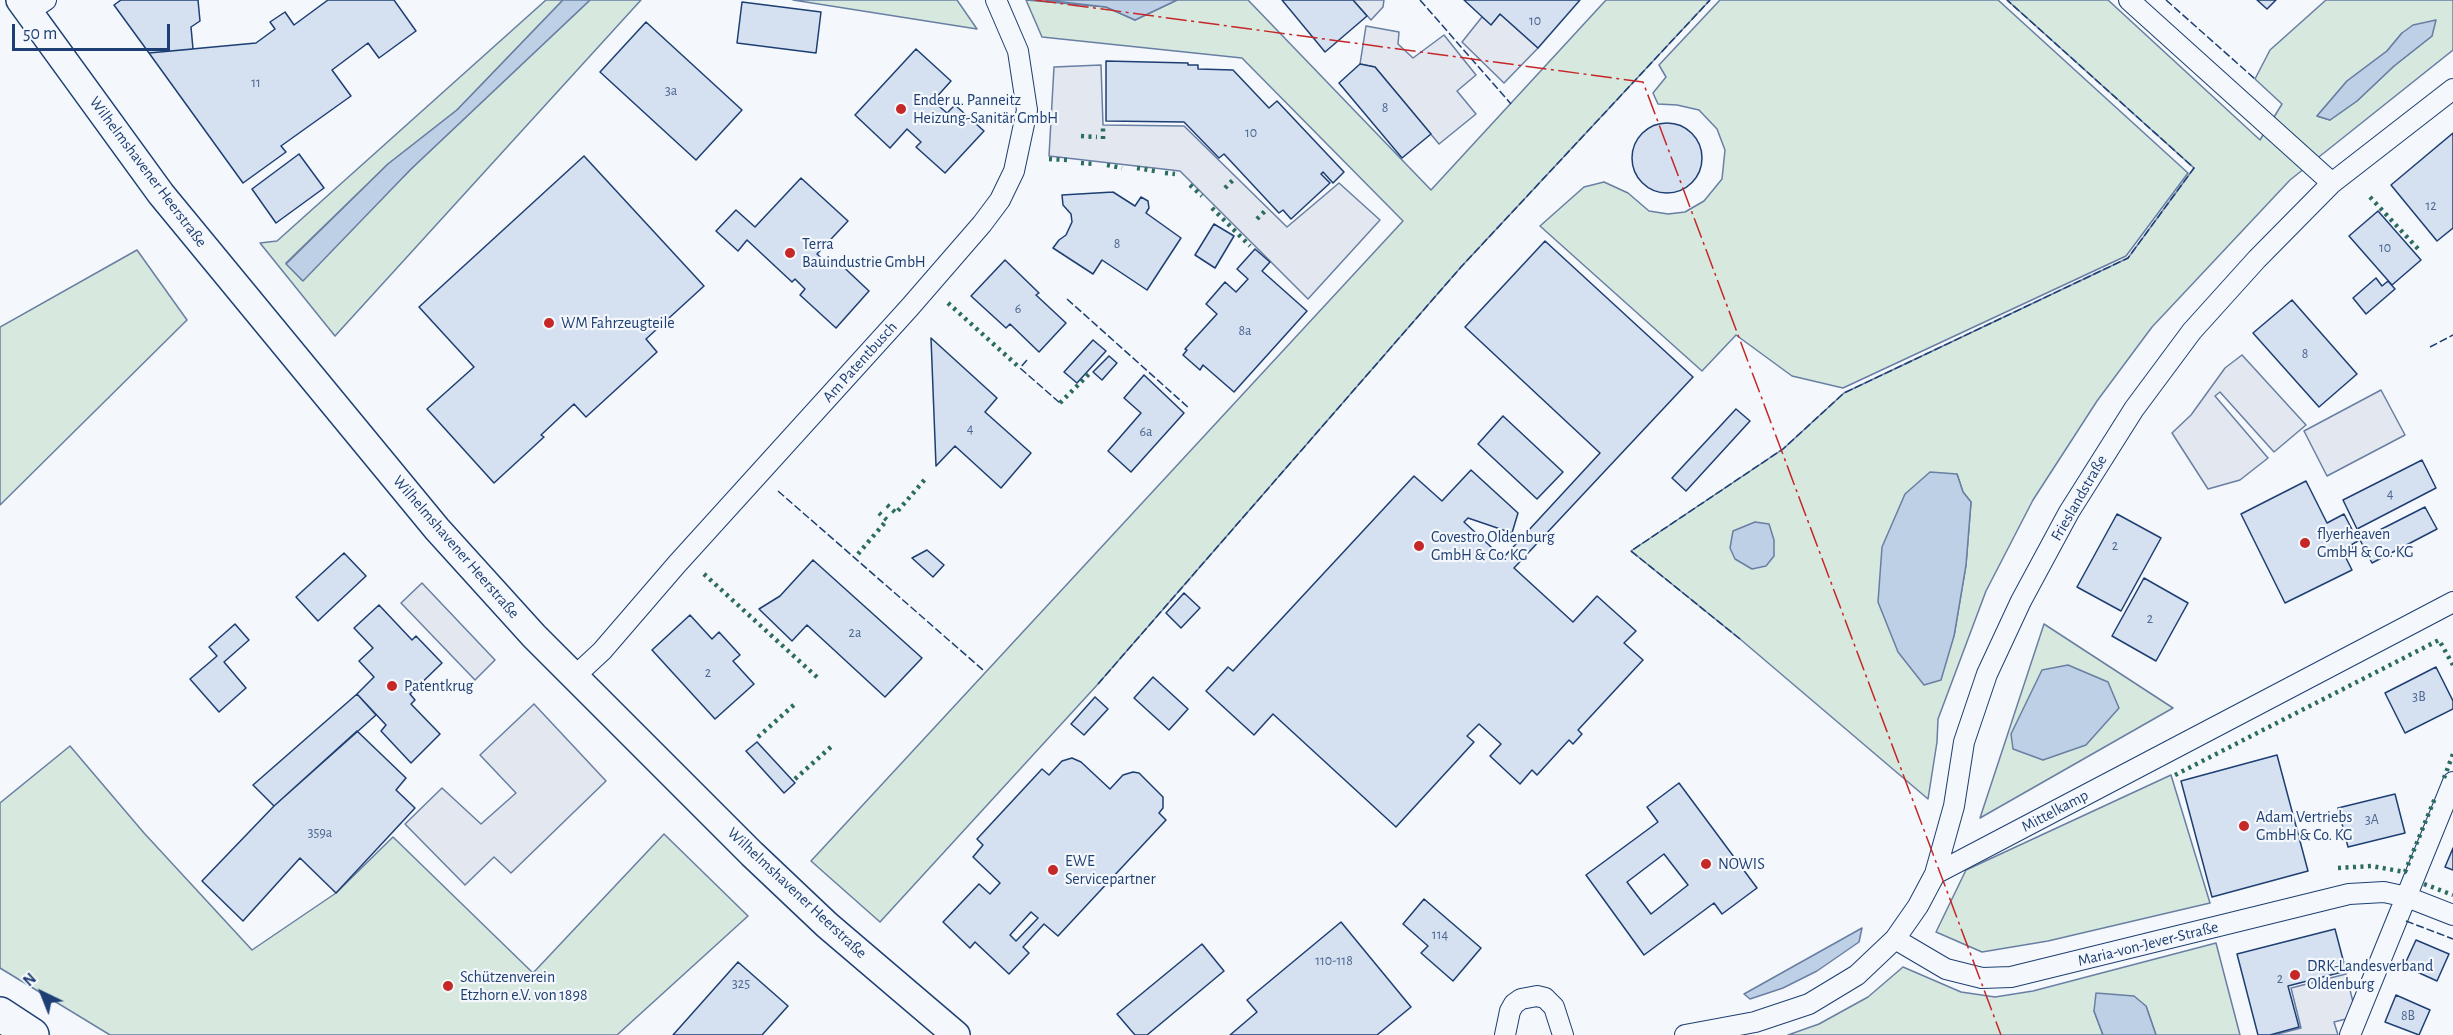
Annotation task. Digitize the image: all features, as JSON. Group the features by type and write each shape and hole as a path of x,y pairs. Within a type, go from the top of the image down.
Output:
{"highway":[{"path":"0,1014 32,1035"}],"street":[{"name":"Am Patentbusch","path":"574,677 602,651 677,564 909,307 982,224 1000,200 1014,171 1027,110 1018,51 996,0"},
{"path":"2129,0 2332,183"},
{"name":"Wilhelmshavener Heerstraße","path":"32,4 161,194 437,529 574,677 752,854 827,925 957,1035"},
{"name":"Frieslandstraße","path":"1935,874 1954,806 1964,742 1987,674 2021,601 2069,512 2134,409 2192,331 2257,259 2332,183 2453,89"},
{"name":"Mittelkamp","path":"1935,874 2453,602"},
{"path":"2350,1035 2453,782"},
{"path":"1685,1035 1755,1022 1809,1004 1857,975 1895,939 1918,906 1935,874"},
{"name":"Maria-von-Jever-Straße","path":"1895,939 1946,969 1982,978 2011,977 2349,894 2384,892 2408,897 2453,915"},
{"path":"1505,1035 1510,1011 1514,1004 1521,999 1537,996 1545,998 1554,1007 1563,1035"}],"shaded area":[{"path":"546,0 563,0 457,110 388,164 286,263 302,280 411,169 590,0 641,0 335,336 260,243 277,241"},
{"path":"793,0 957,0 977,29"},
{"path":"1026,0 1106,7 1135,20 1177,0 1248,0 1431,190 1606,0 1710,0 1461,267 1098,684 880,922 811,861 1403,221 1242,58 1042,37"},
{"path":"1353,0 1384,0 1383,7 1371,20"},
{"path":"1720,0 1998,0 2188,173 2126,256 1843,388 1792,376 1736,335 1702,371 1540,226 1584,187 1604,182 1628,193 1649,211 1668,214 1685,212 1704,201 1722,179 1725,150 1717,129 1699,110 1658,104 1653,93 1666,77 1659,65"},
{"path":"2007,0 2108,0 2260,140 2282,104 2255,79 2270,50 2326,0 2453,0 2453,50 2290,180 2152,327 2097,401 2033,500 1986,591 1938,719 1937,742 1928,799 1740,639 1631,551 1783,449 1844,393 2128,258 2194,168","holes":["2402,33 2432,36 2394,66 2357,101 2330,120 2317,116 2347,81 2387,51","1957,474 1963,492 1971,502 1966,565 1954,636"]},
{"path":"1500,14 1538,48 1504,83 1462,42 1482,17 1491,24"},
{"path":"1366,26 1399,32 1398,44 1413,58 1444,35 1476,75 1457,91 1476,114 1439,144 1375,67 1360,64"},
{"path":"1101,65 1103,125 1184,126 1287,227 1339,183 1380,220 1308,299 1180,171 1049,156 1054,67"},
{"path":"137,250 187,320 0,505 0,327"},
{"path":"2242,355 2306,425 2274,452 2220,392 2215,396 2268,458 2240,480 2208,489 2172,433 2191,415 2225,368"},
{"path":"2381,390 2405,435 2327,476 2304,431"},
{"path":"422,583 495,660 475,680 401,603"},
{"path":"2044,624 2173,708 1980,818"},
{"path":"534,704 606,781 511,873 494,857 465,885 405,824 442,788 481,824 516,793 480,755"},
{"path":"70,746 144,833 252,950 336,893 393,837 533,973 664,834 748,916 617,1035 110,1035 0,968 0,803"},
{"path":"2171,775 2210,903 2048,941 1982,952 1936,932 1966,870"},
{"path":"2216,943 2240,1035 2156,1035 2146,1006 2094,1011 2103,1035 1788,1035 1819,1024 1868,997 1903,967 1961,992 1995,997 2033,991"},
{"path":"2346,974 2354,1006 2350,1018 2334,1022 2338,1035 2274,1035 2301,1028 2291,988"}],"water":[{"path":"563,0 590,0 411,169 303,281 286,264 388,164 457,110"},
{"path":"1045,0 1177,0 1135,20 1106,7"},
{"path":"2436,20 2432,36 2394,66 2357,101 2330,120 2317,116 2347,81 2387,51 2402,33 2413,25"},
{"path":"1930,472 1957,474 1963,492 1971,502 1966,565 1954,636 1941,680 1924,685 1898,652 1878,602 1882,547 1905,494"},
{"path":"1755,522 1769,524 1774,540 1774,556 1766,566 1752,569 1735,559 1730,548 1733,531"},
{"path":"2068,665 2108,682 2119,708 2086,745 2043,760 2013,749 2011,734 2042,670"},
{"path":"1862,928 1859,942 1817,971 1783,988 1750,999 1744,994"},
{"path":"2096,993 2134,996 2146,1006 2156,1035 2103,1035 2094,1011"}],"building":[{"path":"121,0 198,0 200,21 191,27 193,49 149,53 114,5"},
{"path":"328,0 394,0 416,31 379,58 368,43 332,70 351,96 281,146 286,152 243,183 149,53 256,43 275,29 270,22 285,12 294,25"},
{"path":"1282,0 1353,0 1367,16 1325,52"},
{"path":"1464,0 1580,0 1538,48 1500,14 1491,25"},
{"path":"2257,0 2276,0 2267,9"},
{"path":"742,2 821,12 816,53 737,43"},
{"path":"646,22 742,110 696,160 600,72"},
{"name":"Ender u. Panneitz Heizung-Sanitär GmbH","path":"916,49 951,81 933,101 947,113 955,105 984,131 945,173 916,147 921,142 907,129 890,148 855,115"},
{"path":"1106,61 1188,63 1188,65 1198,65 1198,69 1233,70 1269,108 1277,101 1344,172 1333,183 1323,172 1321,174 1330,183 1291,219 1283,210 1279,213 1224,154 1219,158 1184,122 1106,121"},
{"path":"1360,64 1375,67 1431,134 1402,158 1339,83"},
{"path":"1674,123 1687,129 1696,138 1700,144 1702,158 1700,172 1692,183 1681,191 1660,193 1642,183 1634,172 1632,151 1642,133 1653,125"},
{"path":"2453,133 2453,228 2437,241 2391,185"},
{"path":"299,154 324,188 276,223 252,189"},
{"name":"WM Fahrzeugteile","path":"584,156 704,286 646,339 657,352 586,417 574,404 541,435 544,437 494,483 427,409 474,367 419,307"},
{"name":"Terra Bauindustrie GmbH","path":"801,178 848,221 817,254 828,264 834,258 869,291 836,328 800,295 805,289 795,279 792,282 747,240 738,251 716,231 736,210 755,227"},
{"path":"1113,192 1135,206 1141,197 1148,201 1149,208 1146,213 1181,238 1147,290 1102,260 1093,274 1053,248 1066,235 1072,222 1071,214 1063,205 1062,195"},
{"path":"2378,211 2421,260 2392,285 2349,236"},
{"path":"1214,224 1234,236 1215,268 1195,255"},
{"name":"Covestro Oldenburg GmbH & Co. KG","path":"1545,241 1693,377 1514,568 1573,622 1597,596 1636,631 1624,643 1643,660 1578,730 1582,734 1573,744 1569,740 1537,775 1532,770 1520,784 1490,756 1501,744 1479,724 1467,736 1474,742 1396,827 1273,714 1254,735 1206,691 1228,667 1233,671 1414,476 1442,501 1471,470 1518,513 1512,533 1468,518 1464,522 1503,558 1600,453 1465,327"},
{"path":"1255,249 1270,262 1262,271 1307,311 1234,392 1203,365 1200,370 1183,355 1187,350 1185,349 1217,314 1206,304 1225,282 1236,292 1248,279 1237,269"},
{"path":"1005,260 1039,293 1036,295 1066,323 1039,352 1010,324 1006,328 971,296"},
{"path":"2376,278 2382,286 2388,281 2395,289 2366,314 2353,298"},
{"path":"2292,300 2357,374 2319,407 2253,333"},
{"path":"931,338 997,398 985,412 1031,453 1001,488 955,446 936,466"},
{"path":"1093,340 1106,351 1077,383 1064,372"},
{"path":"1109,356 1117,363 1102,380 1093,372"},
{"path":"1144,375 1184,413 1131,472 1108,451 1141,413 1124,398"},
{"path":"1736,409 1750,421 1686,491 1672,478"},
{"path":"1503,416 1563,472 1537,499 1478,444"},
{"path":"2422,460 2436,488 2357,529 2343,500"},
{"name":"flyerheaven GmbH & Co. KG","path":"2306,481 2327,523 2344,514 2358,541 2351,545 2354,551 2345,556 2352,570 2285,603 2241,514"},
{"path":"2425,507 2437,529 2372,563 2360,540"},
{"path":"2117,514 2161,538 2121,611 2077,587"},
{"path":"927,550 944,565 933,577 912,558"},
{"path":"344,553 366,576 318,621 296,597"},
{"path":"813,560 922,658 885,697 807,625 792,641 759,609 780,596"},
{"path":"2144,578 2188,603 2156,661 2112,636"},
{"path":"1184,593 1200,608 1181,628 1166,613"},
{"name":"Patentkrug","path":"379,605 412,640 416,636 442,663 410,694 415,700 411,704 440,734 411,763 381,731 386,725 357,694 374,677 359,661 373,648 354,628"},
{"path":"690,615 712,639 719,632 740,655 733,661 754,684 715,719 652,650"},
{"path":"235,624 249,640 224,662 246,688 219,712 190,679 217,656 209,647"},
{"path":"2436,667 2453,701 2453,709 2405,733 2385,693"},
{"path":"1153,677 1188,709 1169,730 1134,698"},
{"path":"357,694 376,715 274,806 253,785"},
{"path":"1095,697 1108,709 1084,735 1071,724"},
{"path":"357,731 406,778 396,790 415,808 336,893 300,858 243,921 202,881 274,806"},
{"path":"757,742 795,783 784,793 746,751"},
{"name":"Adam Vertriebs GmbH & Co. KG","path":"2277,755 2308,871 2212,897 2181,781"},
{"name":"EWE Servicepartner","path":"1072,758 1081,762 1110,789 1123,775 1139,773 1163,797 1163,808 1159,813 1166,820 1058,936 1044,924 1023,947 1029,953 1009,974 975,942 970,948 943,922 979,884 990,894 1000,883 973,857 983,845 977,839 1042,769 1049,775 1062,761","holes":["1031,912 1038,918 1016,941 1010,935"]},
{"name":"NOWIS","path":"1679,783 1757,888 1722,914 1714,903 1644,955 1586,875 1658,822 1647,807","holes":["1664,854 1688,885 1651,914 1627,882"]},
{"path":"2395,794 2405,833 2348,847 2338,808"},
{"path":"2453,848 2453,870 2445,867"},
{"path":"1424,899 1481,948 1453,981 1421,953 1428,946 1403,924"},
{"path":"1341,922 1411,1007 1377,1035 1230,1035 1257,1012 1247,1000"},
{"path":"2335,929 2346,971 2288,986 2299,1027 2270,1035 2258,1035 2237,954"},
{"path":"2416,940 2449,954 2437,981 2404,966"},
{"path":"1202,944 1224,971 1147,1035 1135,1035 1117,1014"},
{"path":"738,962 788,1006 762,1035 673,1035"},
{"path":"2396,995 2430,1010 2419,1035 2385,1022"}],"hedge":[{"path":"1103,127 1103,139"},
{"path":"1081,136 1097,137"},
{"path":"1049,159 1067,160"},
{"path":"1081,163 1094,164"},
{"path":"1107,165 1122,168"},
{"path":"1137,168 1155,171"},
{"path":"1165,173 1175,174"},
{"path":"1225,188 1235,178"},
{"path":"1190,185 1202,196"},
{"path":"2370,197 2420,251"},
{"path":"1212,208 1250,246"},
{"path":"1257,219 1265,211"},
{"path":"948,303 1020,368"},
{"path":"1060,403 1089,374"},
{"path":"887,505 896,513 927,477"},
{"path":"858,554 887,520 879,513"},
{"path":"704,574 820,680"},
{"path":"2175,775 2439,640 2453,665"},
{"path":"758,737 796,703"},
{"path":"795,779 832,746"},
{"path":"2444,778 2453,754"},
{"path":"2338,868 2371,866 2405,872 2435,798"},
{"path":"2424,884 2453,895"}],"fence":[{"path":"1420,0 1511,104"},
{"path":"1098,684 1461,267 1710,0"},
{"path":"1740,639 1631,551 1783,449 1844,393 2128,258 2194,168 2007,0"},
{"path":"2166,0 2255,79"},
{"path":"1067,299 1190,409"},
{"path":"2430,347 2453,335"},
{"path":"1027,360 1020,368 1060,403"},
{"path":"778,491 983,670"},
{"path":"2406,921 2453,939"}],"power":[{"path":"1035,0 1643,82 2001,1035"}],"place":[{"name":"Ender u. Panneitz Heizung-Sanitär GmbH","path":"901,109"},
{"name":"Terra Bauindustrie GmbH","path":"790,253"},
{"name":"WM Fahrzeugteile","path":"549,323"},
{"name":"flyerheaven GmbH & Co. KG","path":"2305,543"},
{"name":"Covestro Oldenburg GmbH & Co. KG","path":"1419,546"},
{"name":"Patentkrug","path":"392,686"},
{"name":"Adam Vertriebs GmbH & Co. KG","path":"2244,826"},
{"name":"NOWIS","path":"1706,864"},
{"name":"EWE Servicepartner","path":"1053,870"},
{"name":"DRK-Landesverband Oldenburg","path":"2295,975"},
{"name":"Schützenverein Etzhorn e.V. von 1898","path":"448,986"}]}
